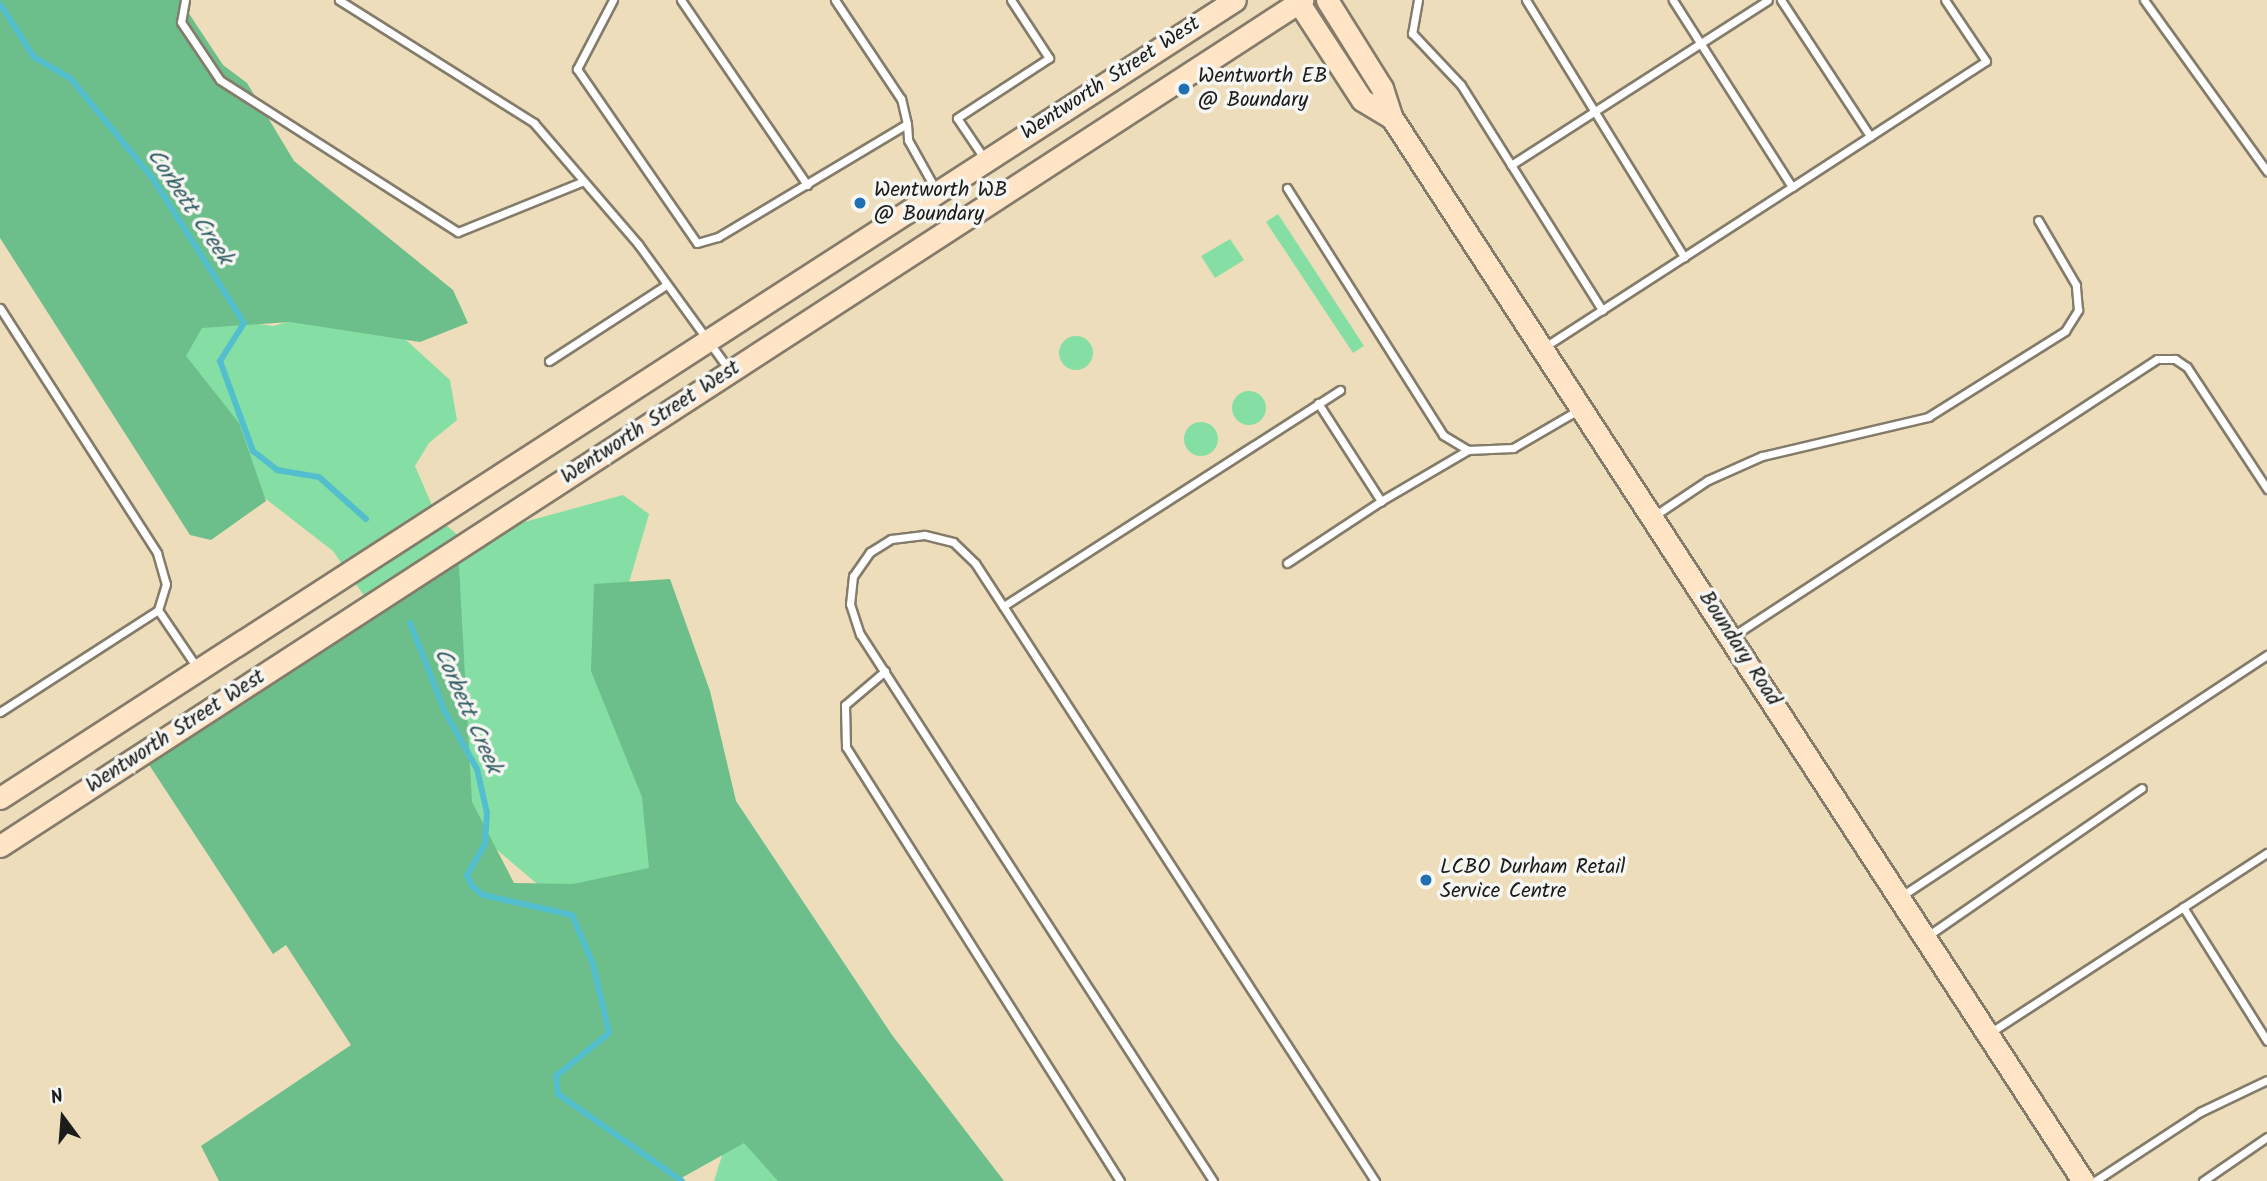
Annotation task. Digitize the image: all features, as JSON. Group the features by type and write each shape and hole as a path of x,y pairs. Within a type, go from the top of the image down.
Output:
{"main road":[{"name":"Wentworth Street West","path":"0,798 1235,0"},
{"name":"Boundary Road","path":"1327,0 1382,88 1392,118 1583,407 2083,1181"},
{"name":"Wentworth Street West","path":"0,846 1299,1"},
{"name":"Boundary Road","path":"1299,1 1362,100 1392,118"}],"lane":[{"path":"185,0 181,23 220,80 458,232 581,182"},
{"path":"339,0 534,122 666,285 731,371"},
{"path":"613,0 577,69 697,243 718,237 907,124"},
{"path":"681,0 807,185"},
{"path":"835,0 901,99 908,140 937,191"},
{"path":"986,159 957,118 1049,58 1010,0"},
{"path":"1418,0 1412,33 1461,85 1602,310"},
{"path":"1526,0 1592,113 1684,257"},
{"path":"1673,0 1791,187"},
{"path":"1511,165 1768,0"},
{"path":"1781,0 1870,136"},
{"path":"1543,348 1986,61 1945,0"},
{"path":"2144,0 2267,172"},
{"path":"1287,188 1443,435 1468,450"},
{"path":"1653,516 1708,480 1762,456 1928,417 2065,331 2078,310 2076,285 2039,220"},
{"path":"549,361 666,285"},
{"path":"0,308 157,553 166,584 158,610 0,712"},
{"path":"1731,637 2157,359 2175,359 2187,368 2267,489"},
{"path":"1003,606 1340,390"},
{"path":"1318,403 1381,501"},
{"path":"1287,563 1381,501 1468,450 1513,448 1583,407"},
{"path":"1213,1181 885,671 850,604 853,576 870,552 891,539 924,534 953,542 975,563 1375,1181"},
{"path":"158,610 198,669"},
{"path":"1900,897 2267,655"},
{"path":"885,671 845,705 846,747 1120,1181"},
{"path":"1925,937 2142,788"},
{"path":"1988,1034 2267,853"},
{"path":"2183,907 2267,1041"},
{"path":"2095,1181 2200,1112 2267,1080"},
{"path":"2203,1181 2267,1137"}],"green space":[{"path":"0,0 239,321 273,326 363,301 450,380 457,420 429,443 415,466 437,517 462,539 623,495 649,514 628,586 670,882 548,893 496,849 434,769 383,623 333,551 191,441"},
{"path":"0,0 180,0 223,65 247,83 294,161 453,290 468,323 420,342 290,322 202,328 186,356 239,423 266,501 211,540 190,535 0,238"},
{"path":"1278,214 1364,346 1353,353 1266,222"},
{"path":"1230,239 1244,260 1215,278 1201,256"},
{"path":"1076,336 1088,341 1093,353 1088,365 1076,370 1064,365 1059,353 1064,341"},
{"path":"1249,391 1261,396 1266,408 1261,420 1249,425 1237,420 1232,408 1237,396"},
{"path":"1201,422 1213,427 1218,439 1213,451 1201,456 1189,451 1184,439 1189,427"},
{"path":"458,549 472,802 514,883 573,884 649,868 642,797 591,671 594,584 670,579 710,691 736,801 892,1035 1004,1181 778,1181 744,1143 676,1181 219,1181 201,1146 351,1045 286,945 273,954 142,754"},
{"path":"759,1038 805,1181 714,1181"}],"waterway":[{"name":"Corbett Creek","path":"0,4 34,57 71,79 153,179 244,323 220,361 253,451 277,470 319,477 366,519"},
{"name":"Corbett Creek","path":"410,623 445,712 477,769 487,813 485,844 467,875 472,886 483,895 572,915 593,964 609,1033 556,1076 558,1094 682,1181"}],"place":[{"name":"Wentworth EB @ Boundary","path":"1184,89"},
{"name":"Wentworth WB @ Boundary","path":"860,203"},
{"name":"LCBO Durham Retail Service Centre","path":"1426,880"}]}
